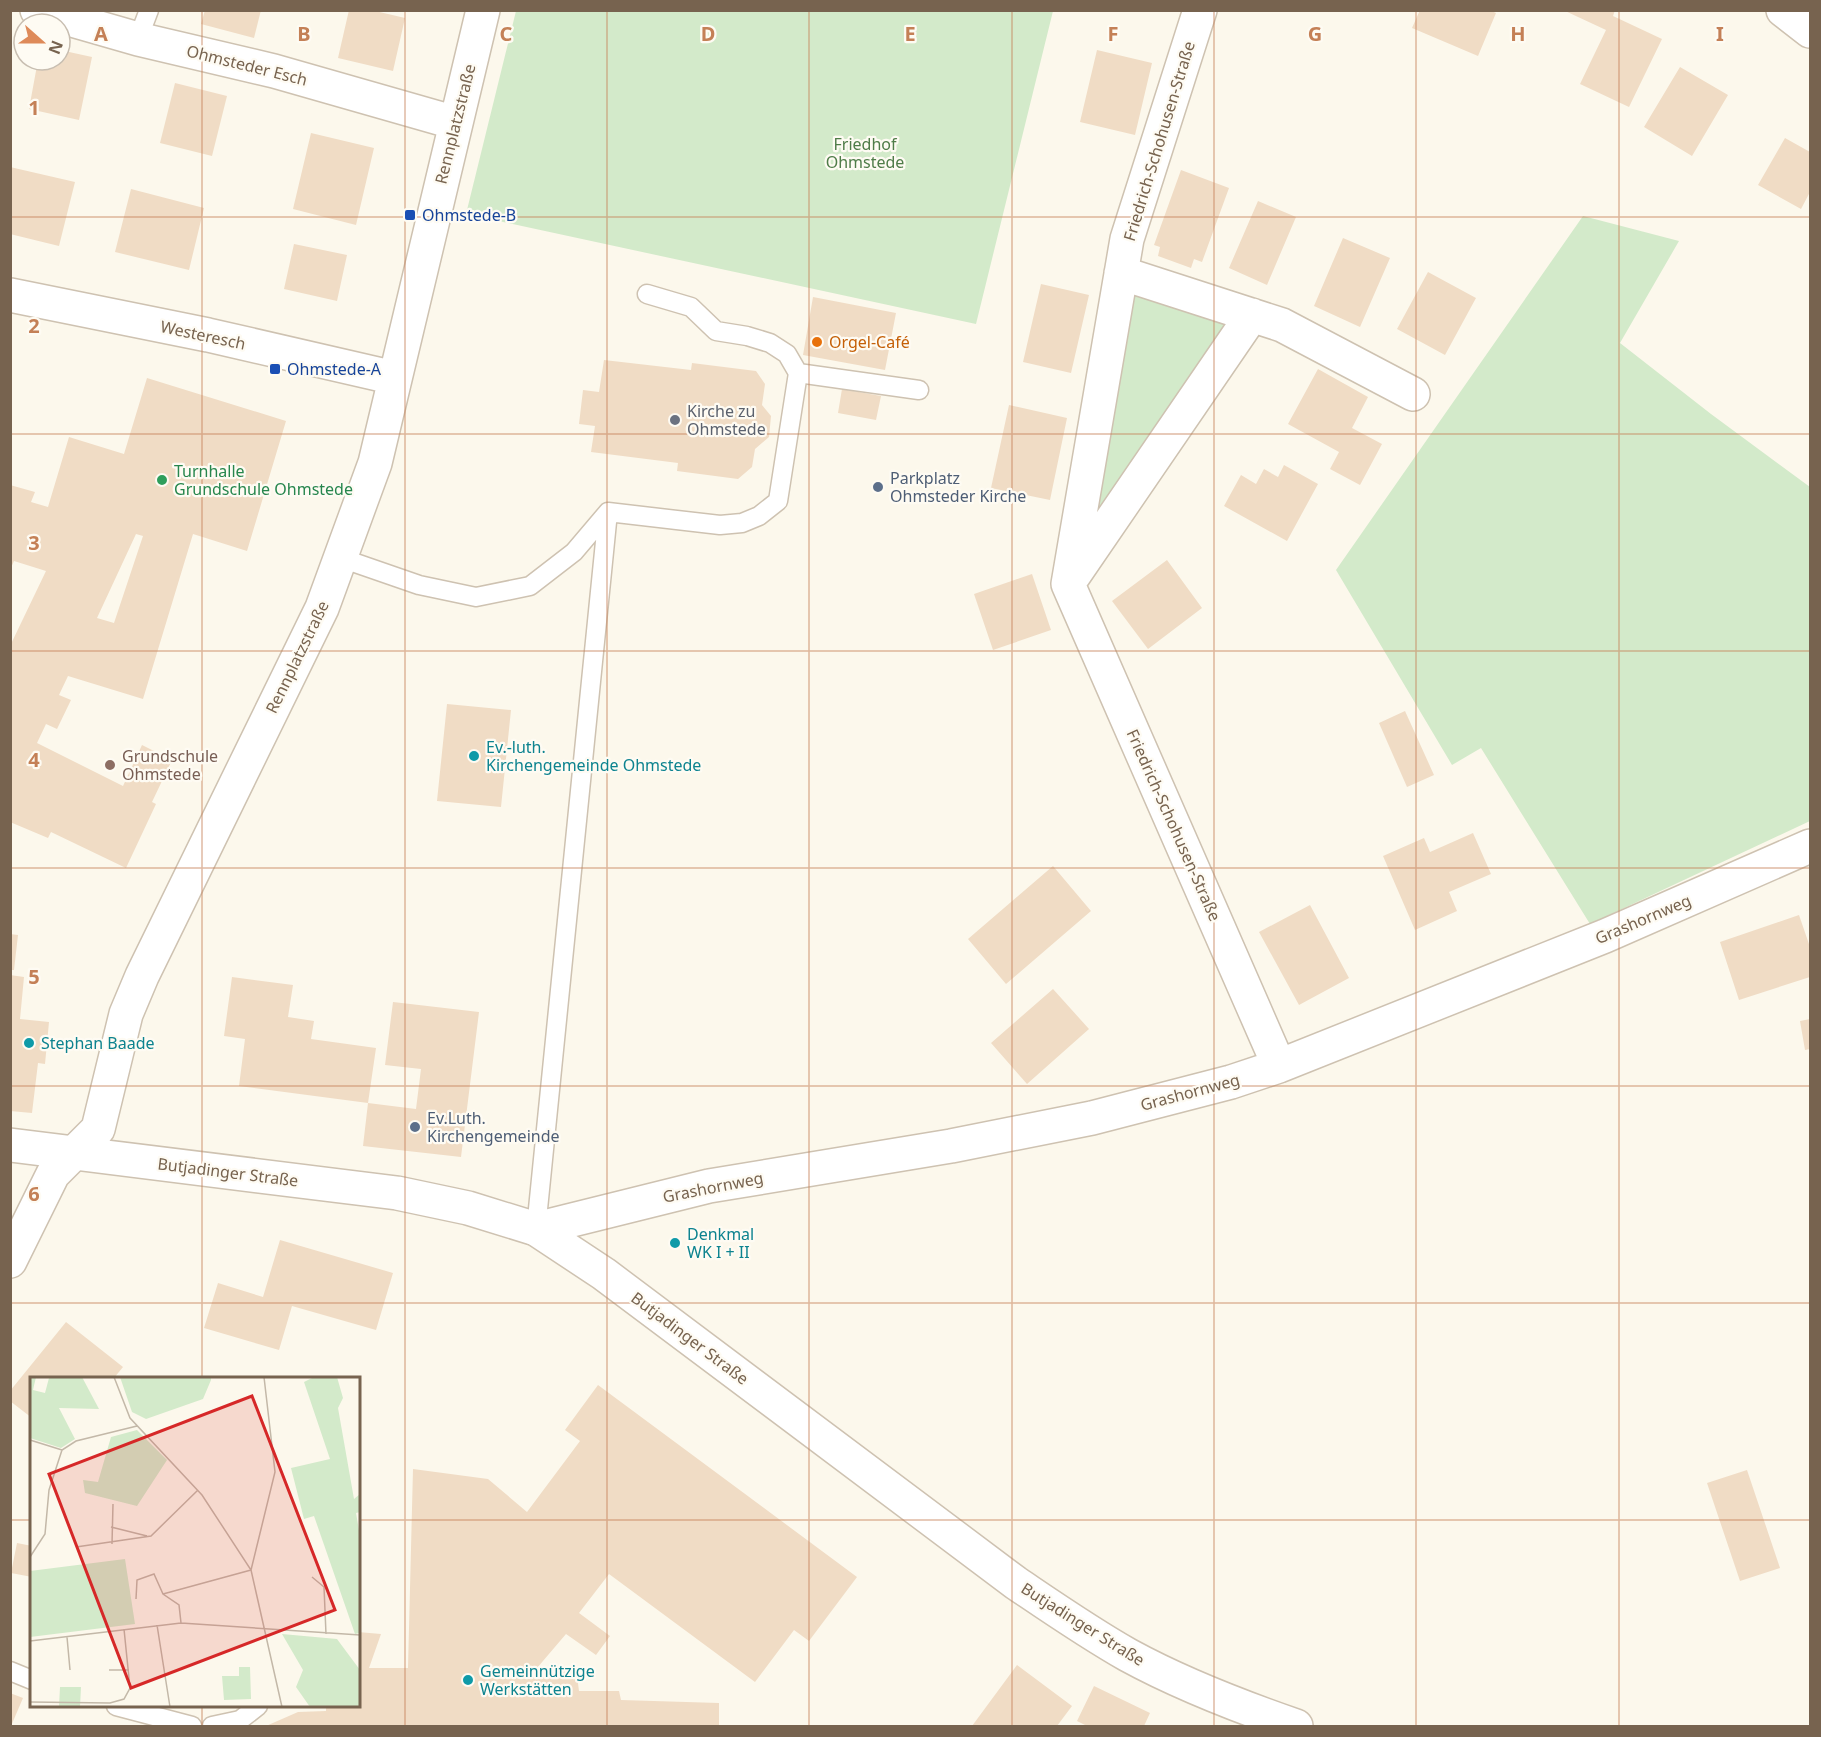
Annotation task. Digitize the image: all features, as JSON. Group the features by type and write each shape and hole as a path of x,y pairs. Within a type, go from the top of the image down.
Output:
{"street":[{"name":"Ohmsteder Esch","path":"37,10 144,25 274,71 456,123"},
{"name":"Rennplatzstraße","path":"10,1261 53,1174 98,1129 126,1014 142,976 322,608 341,558 375,463 483,10"},
{"name":"Friedrich-Schohusen-Straße","path":"1200,10 1126,239 1068,584 1279,1066"},
{"path":"1783,10 1810,32"},
{"path":"1121,273 1282,324 1413,394"},
{"name":"Westeresch","path":"10,295 208,335 395,378"},
{"path":"1068,584 1252,315"},
{"name":"Grashornweg","path":"536,1229 709,1186 951,1146 1092,1118 1231,1082 1279,1066 1605,936 1810,846"},
{"name":"Butjadinger Straße","path":"10,1145 397,1193 468,1208 536,1229 604,1274 1016,1583 1068,1619 1128,1655 1190,1686 1296,1726"}],"lane":[{"path":"608,512 720,525 742,523 759,516 778,501 798,373 787,354 770,343 747,336 716,331 691,307 647,294"},
{"path":"798,373 919,390"},
{"path":"341,558 419,585 476,597 530,586 574,552 608,512"},
{"path":"536,1229 608,512"},
{"path":"10,1671 30,1679"},
{"path":"120,1707 192,1726"},
{"path":"212,1726 240,1720 257,1707"}],"green space":[{"name":"Friedhof Ohmstede","path":"516,11 1053,11 976,324 466,214"},
{"path":"1583,216 1679,241 1620,343 1810,487 1810,821 1590,924 1481,748 1452,765 1336,570"},
{"path":"1131,293 1229,323 1091,527"}],"building":[{"path":"205,10 261,10 254,38 201,24"},
{"path":"349,10 371,10 405,18 393,71 338,58"},
{"path":"1420,10 1489,10 1496,13 1478,56 1412,28"},
{"path":"1563,10 1615,10 1613,16 1662,39 1629,107 1580,84 1606,30"},
{"path":"1097,50 1152,63 1135,135 1080,122"},
{"path":"72,53 92,57 79,120 29,109 36,72 72,72"},
{"path":"1680,67 1728,95 1692,156 1644,127"},
{"path":"175,83 227,96 212,156 160,143"},
{"path":"311,133 374,148 356,225 293,209"},
{"path":"1785,138 1810,152 1810,192 1801,209 1758,185"},
{"path":"10,167 75,182 59,246 10,234"},
{"path":"1181,170 1229,188 1202,262 1194,259 1191,268 1158,256 1160,247 1154,245"},
{"path":"131,189 204,208 189,270 115,252"},
{"path":"1258,201 1296,217 1267,285 1229,268"},
{"path":"1343,238 1390,258 1360,327 1314,306"},
{"path":"294,244 347,255 337,301 284,289"},
{"path":"1428,272 1476,298 1445,355 1397,329"},
{"path":"1041,284 1089,295 1071,373 1023,362"},
{"path":"813,297 896,313 885,370 803,355"},
{"name":"Kirche zu Ohmstede","path":"604,360 691,370 692,363 756,371 765,384 762,405 771,416 769,437 755,449 752,467 738,479 677,471 678,463 591,452 595,426 579,424 583,390 599,392"},
{"path":"1318,369 1368,397 1352,428 1382,444 1360,485 1330,469 1339,452 1288,424"},
{"path":"147,378 286,421 247,551 193,534 143,699 68,676 59,695 71,700 57,729 46,724 37,743 123,786 142,745 172,760 152,802 156,804 126,868 51,832 48,838 10,822 10,646 46,571 14,561 10,570 10,485 35,492 31,502 48,507 69,437 124,454","holes":["136,534 143,536 114,623 97,618"]},
{"path":"842,389 881,396 876,420 838,413"},
{"path":"1009,405 1067,418 1050,500 991,488"},
{"path":"1284,465 1318,484 1287,541 1224,506 1241,475 1256,484 1264,469 1278,477"},
{"path":"1167,560 1202,608 1148,649 1112,601"},
{"path":"1032,574 1051,630 993,650 974,594"},
{"name":"Ev.-luth. Kirchengemeinde Ohmstede","path":"447,704 511,710 501,807 437,801"},
{"path":"1405,711 1434,775 1407,787 1379,723"},
{"path":"1473,833 1491,874 1449,892 1457,911 1415,930 1383,856 1424,838 1430,852"},
{"path":"1053,866 1091,911 1006,984 968,939"},
{"path":"1310,905 1349,978 1299,1005 1259,932"},
{"path":"1799,915 1810,947 1810,977 1739,1000 1720,942"},
{"path":"10,934 18,935 14,970 10,970"},
{"name":"Stephan Baade","path":"10,975 24,977 20,1019 49,1022 45,1064 38,1063 32,1113 10,1111"},
{"path":"232,977 293,985 288,1017 314,1021 311,1039 376,1048 368,1103 239,1086 245,1039 224,1036"},
{"path":"1053,989 1089,1029 1027,1084 991,1043"},
{"path":"393,1002 479,1012 461,1157 363,1146 368,1103 416,1109 421,1069 385,1065"},
{"path":"1810,1019 1810,1049 1805,1050 1800,1021"},
{"path":"280,1240 393,1273 376,1330 292,1306 279,1350 204,1328 218,1283 263,1297"},
{"path":"66,1322 123,1367 115,1377 30,1377 30,1416 10,1401 10,1391"},
{"path":"598,1385 857,1577 809,1641 794,1630 755,1682 609,1574 579,1613 610,1636 596,1655 566,1634 537,1668 576,1668 579,1691 619,1691 621,1700 719,1703 719,1726 266,1726 298,1712 326,1711 326,1707 360,1707 360,1632 381,1634 369,1668 408,1668 413,1469 488,1479 527,1512 580,1441 565,1430"},
{"path":"1747,1470 1780,1568 1740,1581 1707,1483"},
{"path":"17,1543 30,1546 30,1577 11,1573"},
{"path":"1017,1665 1072,1706 1057,1726 972,1726"},
{"path":"1094,1686 1150,1713 1144,1726 1087,1726 1077,1721"},
{"path":"10,1693 23,1698 11,1726 10,1726"}],"place":[{"name":"Ohmstede-B","path":"410,215"},
{"name":"Orgel-Café","path":"817,342"},
{"name":"Ohmstede-A","path":"275,369"},
{"name":"Kirche zu Ohmstede","path":"675,420"},
{"name":"Turnhalle Grundschule Ohmstede","path":"162,480"},
{"name":"Parkplatz Ohmsteder Kirche","path":"878,487"},
{"name":"Ev.-luth. Kirchengemeinde Ohmstede","path":"474,756"},
{"name":"Grundschule Ohmstede","path":"110,765"},
{"name":"Stephan Baade","path":"29,1043"},
{"name":"Ev.Luth. Kirchengemeinde","path":"415,1127"},
{"name":"Denkmal WK I + II","path":"675,1243"},
{"name":"Gemeinnützige Werkstätten","path":"468,1680"}]}
